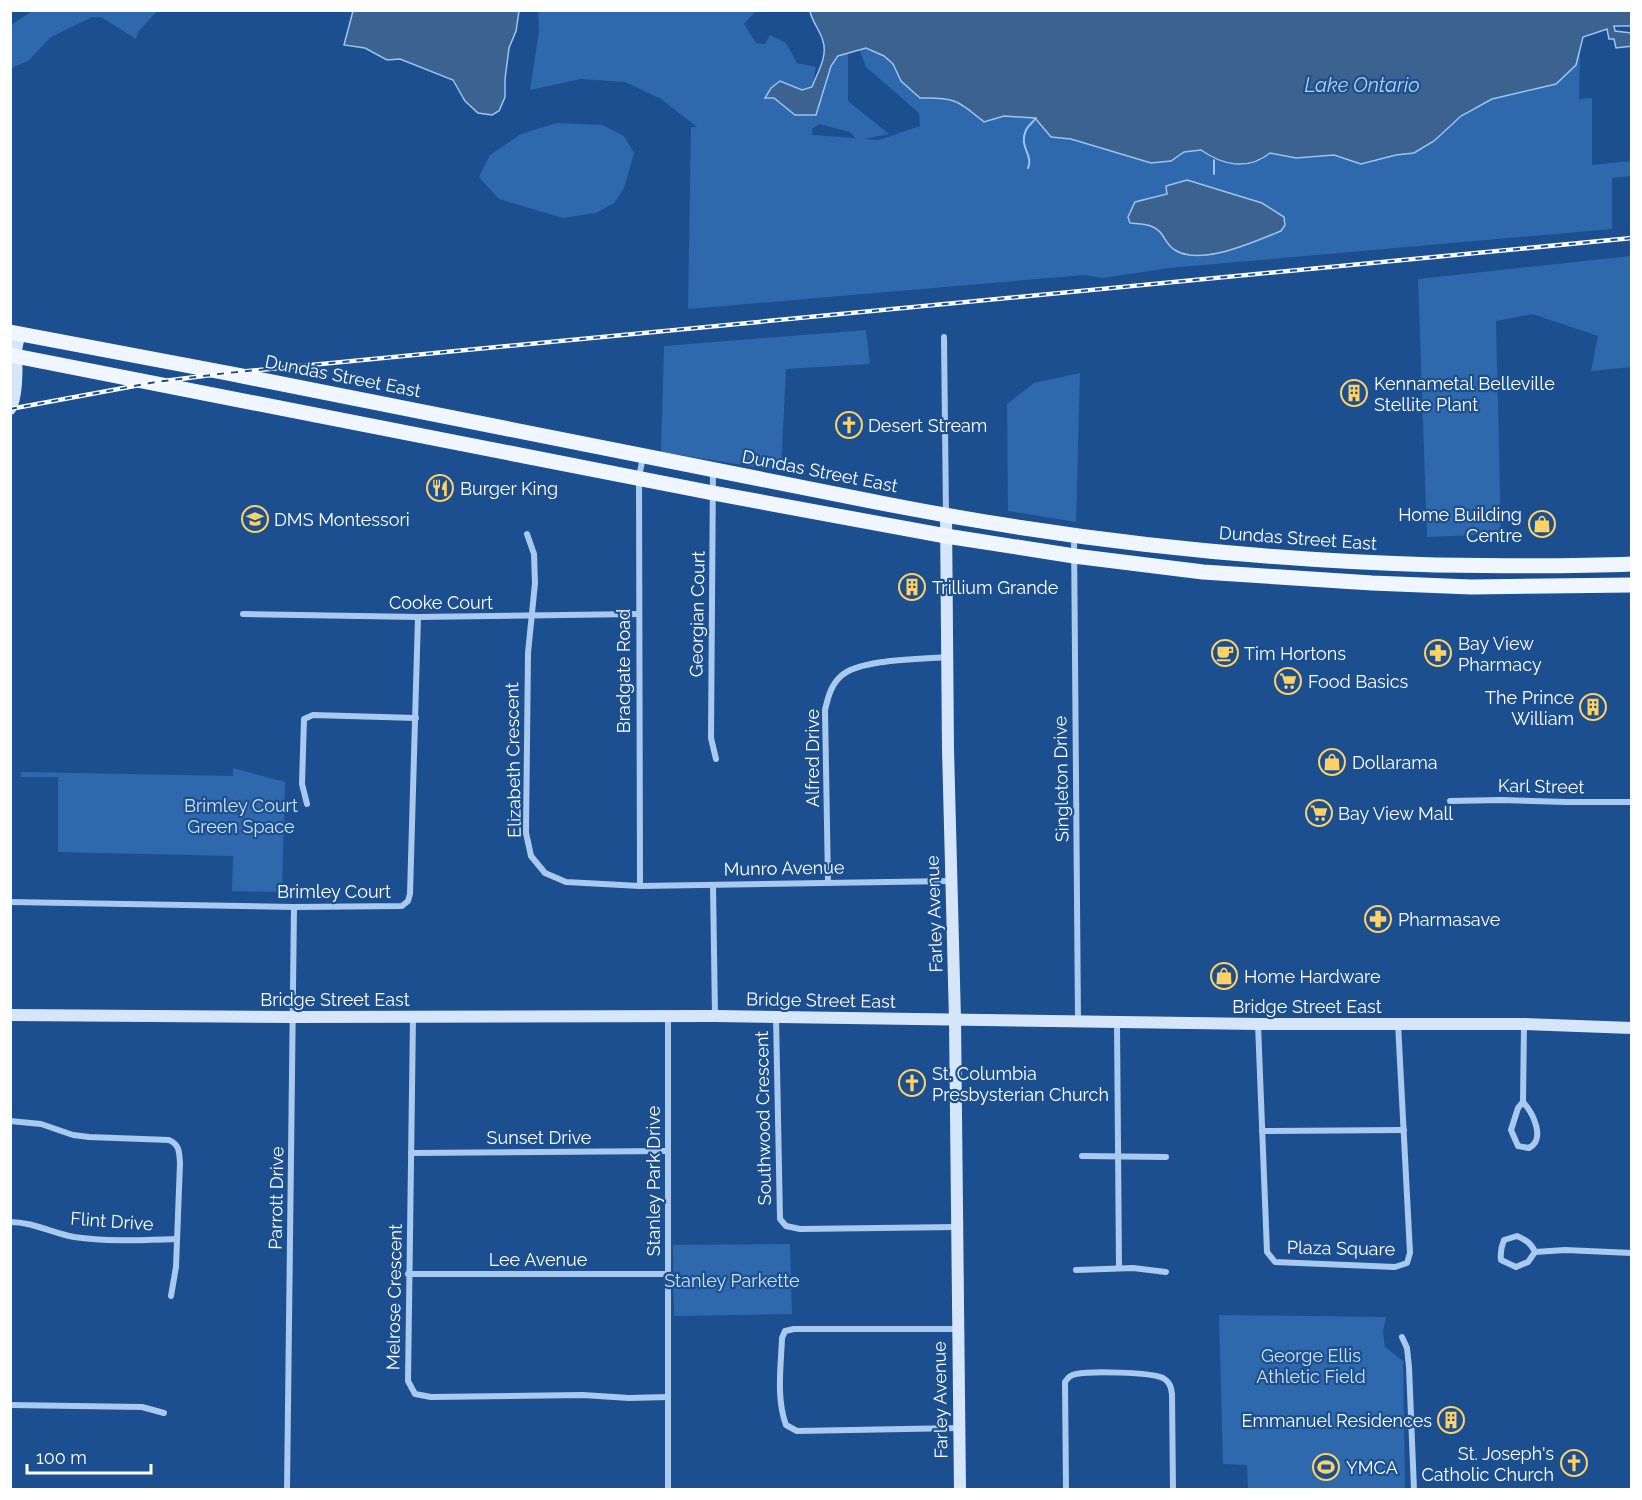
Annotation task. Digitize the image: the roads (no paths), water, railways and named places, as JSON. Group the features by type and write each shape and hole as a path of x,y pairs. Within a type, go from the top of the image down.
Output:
{"main road":[{"name":"Dundas Street East","path":"15,333 946,516 1074,535 1205,552 1371,563 1513,567 1632,564"},
{"path":"12,357 713,493 946,536 1074,556 1253,577 1471,587 1632,585"},
{"path":"351,421 354,399"},
{"path":"466,444 468,422"},
{"path":"887,525 891,505"},
{"path":"1565,586 1587,578 1632,574"}],"street":[{"path":"10,409 14,403 17,363 12,357 15,333"},
{"name":"Farley Avenue","path":"944,337 960,1490"},
{"name":"Bradgate Road","path":"640,886 638,614 639,477 643,456"},
{"name":"Georgian Court","path":"714,469 711,738 716,759"},
{"name":"Elizabeth Crescent","path":"527,534 535,563 528,653 526,833 531,856 545,873 566,882 640,886 713,885"},
{"name":"Singleton Drive","path":"1074,535 1078,1022"},
{"name":"Cooke Court","path":"243,614 532,617 638,614"},
{"name":"Brimley Court","path":"10,902 294,907 402,906 411,894 418,617"},
{"name":"Alfred Drive","path":"828,882 825,710 830,690 841,675 859,665 947,657"},
{"path":"308,804 302,784 304,719 313,715 416,718"},
{"name":"Karl Street","path":"1450,801 1632,802"},
{"name":"Munro Avenue","path":"715,1017 713,885 951,881"},
{"name":"Parrott Drive","path":"287,1490 294,907"},
{"name":"Bridge Street East","path":"10,1015 776,1017 1117,1023 1524,1024 1632,1028"},
{"name":"Melrose Crescent","path":"413,1017 408,1381 415,1394 431,1397 584,1395 668,1397"},
{"name":"Stanley Park Drive","path":"668,1017 668,1490"},
{"name":"Southwood Crescent","path":"776,1017 780,1219 786,1226 800,1229 957,1227"},
{"path":"1117,1023 1119,1268"},
{"name":"Plaza Square","path":"1258,1024 1267,1252 1270,1258 1275,1262 1395,1267 1407,1263 1410,1252 1398,1023"},
{"path":"1523,1102 1536,1125 1538,1135 1529,1148 1518,1146 1510,1130 1515,1114 1523,1102 1524,1024"},
{"path":"10,1121 41,1124 73,1135 175,1142 179,1147 180,1163 177,1239 171,1296"},
{"path":"1262,1131 1404,1130"},
{"name":"Sunset Drive","path":"411,1153 668,1151"},
{"path":"1082,1156 1166,1157"},
{"name":"Flint Drive","path":"10,1222 33,1224 73,1237 116,1240 177,1239"},
{"path":"1517,1236 1527,1240 1535,1252 1528,1262 1511,1267 1502,1260 1500,1247 1504,1240 1517,1236"},
{"path":"1535,1252 1565,1250 1632,1253"},
{"path":"1076,1270 1119,1268 1166,1272"},
{"name":"Lee Avenue","path":"408,1274 667,1274"},
{"path":"957,1329 794,1329 784,1331 781,1411 786,1425 797,1431 959,1428"},
{"path":"1402,1337 1407,1348 1409,1367 1414,1490"},
{"path":"1066,1490 1065,1382 1069,1376 1078,1373 1123,1373 1162,1378 1170,1384 1173,1490"},
{"path":"10,1405 142,1407 164,1413"}],"water":[{"name":"Lake Ontario","path":"1631,10 1631,26 1614,26 1615,31 1631,33 1632,46 1616,48 1614,39 1609,39 1607,29 1583,37 1576,65 1556,84 1492,99 1461,116 1434,141 1414,153 1361,164 1334,155 1296,158 1270,153 1253,162 1235,164 1218,159 1201,150 1184,152 1171,161 1151,163 1071,139 1051,137 1035,118 1004,116 984,122 955,101 920,98 901,81 893,64 884,56 866,48 838,56 831,66 816,115 795,115 774,98 765,98 771,88 780,81 802,90 812,87 823,59 824,47 810,11"},
{"path":"353,11 519,11 516,31 509,48 505,97 499,111 492,115 478,113 465,101 453,80 400,59 387,60 365,48 344,45"},
{"path":"1187,180 1262,203 1284,217 1285,225 1281,231 1243,246 1199,256 1173,249 1160,232 1153,227 1130,223 1128,217 1135,202 1167,194 1166,186"}],"waterway":[{"path":"1028,168 1029,159 1024,136 1027,128 1036,118"},
{"path":"1214,160 1214,174"}],"railway":[{"path":"10,409 156,382 227,373 1632,238"}],"place":[{"name":"Kennametal Belleville Stellite Plant","path":"1354,393"},
{"name":"Desert Stream","path":"849,425"},
{"name":"Burger King","path":"440,488"},
{"name":"DMS Montessori","path":"255,519"},
{"name":"Home Building Centre","path":"1542,524"},
{"name":"Trillium Grande","path":"912,587"},
{"name":"Tim Hortons","path":"1225,653"},
{"name":"Bay View Pharmacy","path":"1438,653"},
{"name":"Food Basics","path":"1288,681"},
{"name":"The Prince William","path":"1593,707"},
{"name":"Dollarama","path":"1332,762"},
{"name":"Bay View Mall","path":"1319,813"},
{"name":"Pharmasave","path":"1378,919"},
{"name":"Home Hardware","path":"1224,976"},
{"name":"St. Columbia Presbysterian Church","path":"912,1083"},
{"name":"Emmanuel Residences","path":"1451,1420"},
{"name":"St. Joseph's Catholic Church","path":"1574,1463"},
{"name":"YMCA","path":"1326,1467"}],"park label":[{"name":"Brimley Court Green Space","path":"241,815"},
{"name":"Stanley Parkette","path":"732,1280"},
{"name":"George Ellis Athletic Field","path":"1311,1365"}]}
